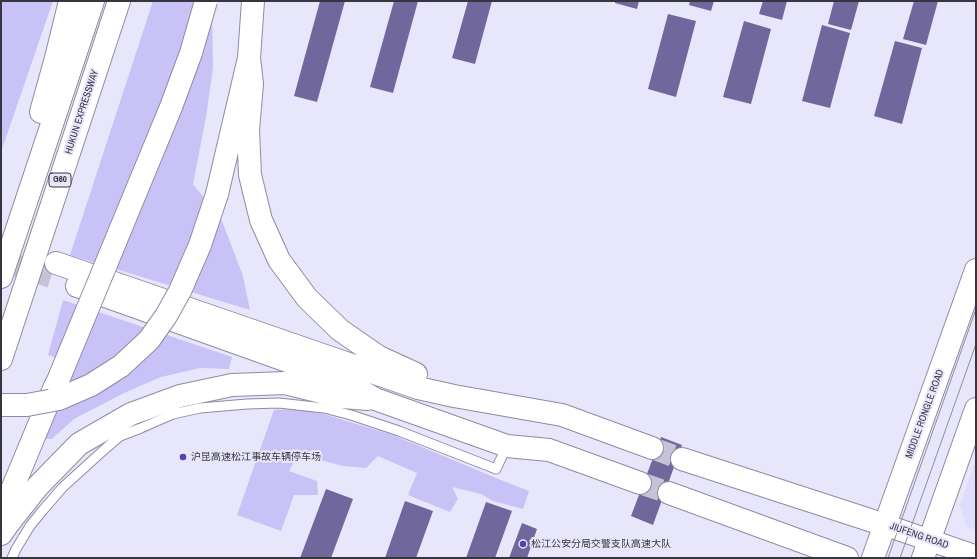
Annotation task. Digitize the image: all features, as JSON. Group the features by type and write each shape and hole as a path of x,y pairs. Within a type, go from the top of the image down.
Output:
{"main road":[{"path":"1,254 56,58 70,1"},
{"name":"G60","path":"1,277 93,1"},
{"name":"HUKUN EXPRESSWAY","path":"1,359 119,1"},
{"path":"1,516 166,120 190,53 206,1"},
{"path":"1,405 27,405 59,398 91,385 121,366 149,340 166,316 180,291 200,245 217,194 249,58 253,1"},
{"path":"249,58 252,84 248,130 250,175 261,220 279,260 307,298 340,330 379,356 454,396"},
{"path":"640,483 549,450 507,446 375,399 346,382 54,270 410,385 454,396 562,415 652,448"},
{"name":"MIDDLE RONGLE ROAD","path":"873,558 976,270"},
{"path":"1,534 38,486 79,444 131,414 180,396 232,385 285,383 342,397 375,399"},
{"path":"926,549 976,409"},
{"path":"682,459 885,525"},
{"path":"669,493 846,558"}],"street":[{"name":"JIUFENG ROAD","path":"885,525 926,549 976,556"}],"lane":[{"path":"12,558 30,526 43,510 63,487 106,448 120,436 173,414 200,408 247,404 279,403 324,408 352,414 496,469 507,446"}],"shaded area":[{"path":"1,1 53,1 1,152"},
{"path":"153,1 202,1 212,13 213,68 206,117 193,184 222,221 243,276 250,310 70,255"},
{"path":"63,300 232,357 229,369 200,368 161,377 124,393 74,419 52,439 43,439 71,363 48,355"},
{"path":"293,409 320,413 393,435 529,491 523,509 493,501 481,494 452,487 458,499 450,512 408,495 417,473 378,456 366,468 343,466 298,454 289,471 317,481 318,495 294,495 281,531 237,515 274,410"},
{"path":"976,460 976,530 967,527 960,505"}],"building":[{"path":"320,1 345,1 317,102 294,96"},
{"path":"394,1 418,1 393,93 370,87"},
{"path":"468,1 492,1 475,64 452,58"},
{"path":"615,1 639,1 637,9 615,3"},
{"path":"690,1 714,1 711,11 689,5"},
{"path":"763,1 787,1 782,20 759,14"},
{"path":"834,1 859,1 851,30 828,24"},
{"path":"914,1 938,1 926,45 903,39"},
{"path":"668,14 696,21 676,97 648,89"},
{"path":"744,21 771,29 751,104 723,97"},
{"path":"822,25 850,33 830,108 802,101"},
{"path":"895,41 922,48 902,124 874,116"},
{"path":"661,437 682,445 653,525 631,516"},
{"path":"326,489 353,499 331,558 300,558"},
{"path":"405,501 433,511 416,558 385,558"},
{"path":"486,502 512,511 495,558 466,558"},
{"name":"松江公安分局交警支队高速大队","path":"522,523 537,529 527,558 509,558"}],"tunnel":[{"path":"1,260 51,277"},
{"path":"652,448 682,459"},
{"path":"640,483 669,493"}],"tram line":[{"path":"888,558 976,309"},
{"path":"900,558 976,344"}],"place":[{"name":"沪昆高速松江事故车辆停车场","path":"183,457"},
{"name":"松江公安分局交警支队高速大队","path":"523,544"}]}
